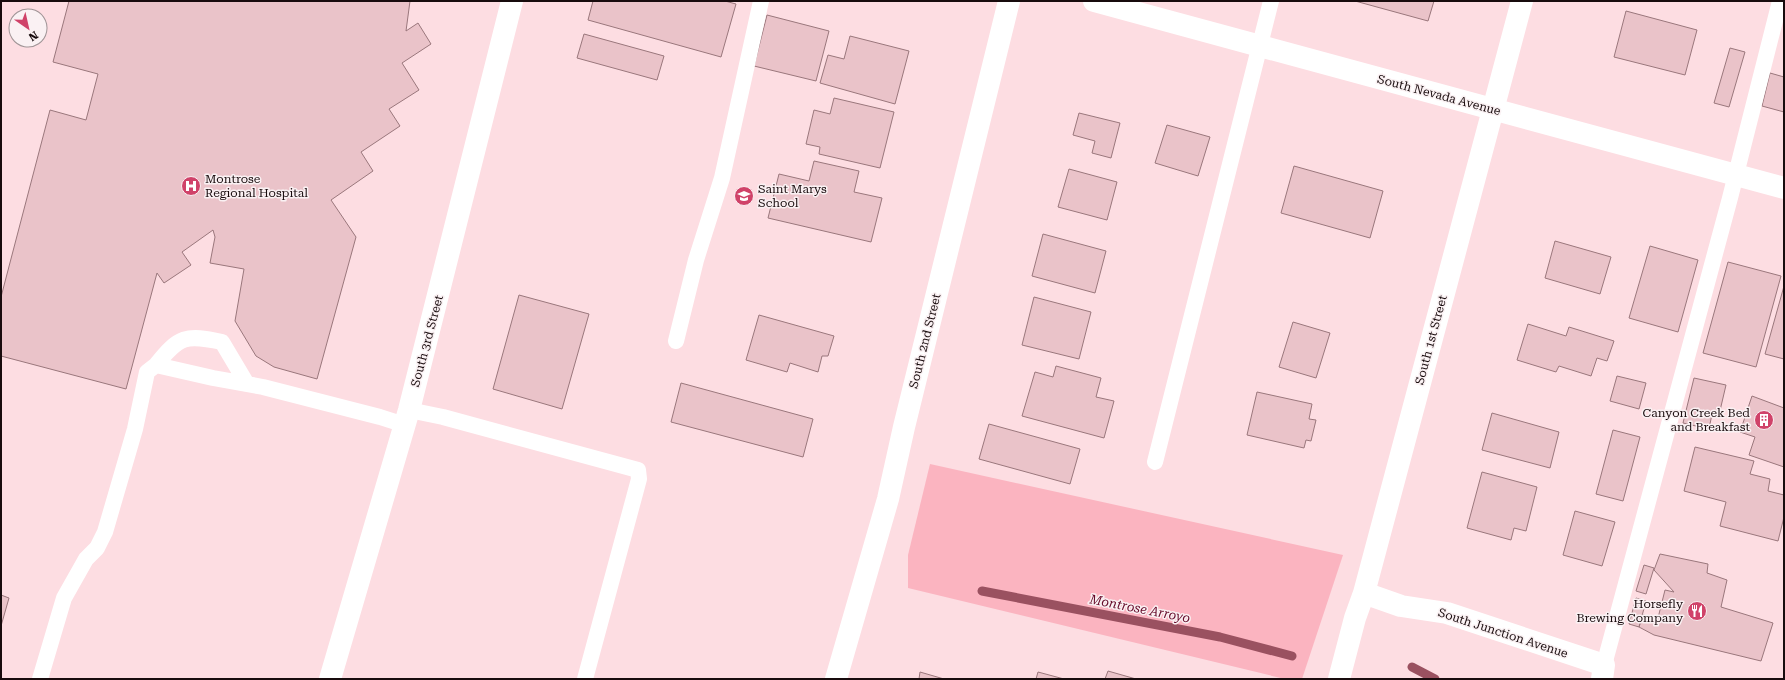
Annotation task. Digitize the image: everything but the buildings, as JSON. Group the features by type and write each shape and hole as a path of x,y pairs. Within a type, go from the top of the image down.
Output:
{"street":[{"name":"South 3rd Street","path":"330,679 407,418 512,1"},
{"name":"South 2nd Street","path":"836,679 888,499 904,426 1009,1"},
{"name":"South Nevada Avenue","path":"1094,1 1784,188"},
{"name":"South 1st Street","path":"1339,679 1355,618 1364,592 1522,1"},
{"name":"South Junction Avenue","path":"1364,592 1401,606 1447,612 1603,672"}],"lane":[{"path":"676,341 696,260 722,178 761,1"},
{"path":"1155,462 1271,1"},
{"path":"1603,672 1736,174 1780,1"},
{"path":"40,679 64,598 86,559 97,548 105,532 130,448 147,372 156,365 167,351 182,339 200,337 222,342 247,384"},
{"path":"156,365 263,387 380,417 450,419 638,470 640,479 585,679"}],"shaded area":[{"path":"930,464 1343,555 1302,679 1285,679 908,588 908,555"}],"waterway":[{"name":"Montrose Arroyo","path":"982,591 1220,637 1292,656"},
{"name":"Montrose Arroyo","path":"1412,667 1435,679"}],"place":[{"name":"Montrose Regional Hospital","path":"191,186"},
{"name":"Saint Marys School","path":"744,196"},
{"name":"Canyon Creek Bed and Breakfast","path":"1764,420"},
{"name":"Horsefly Brewing Company","path":"1697,611"}]}
